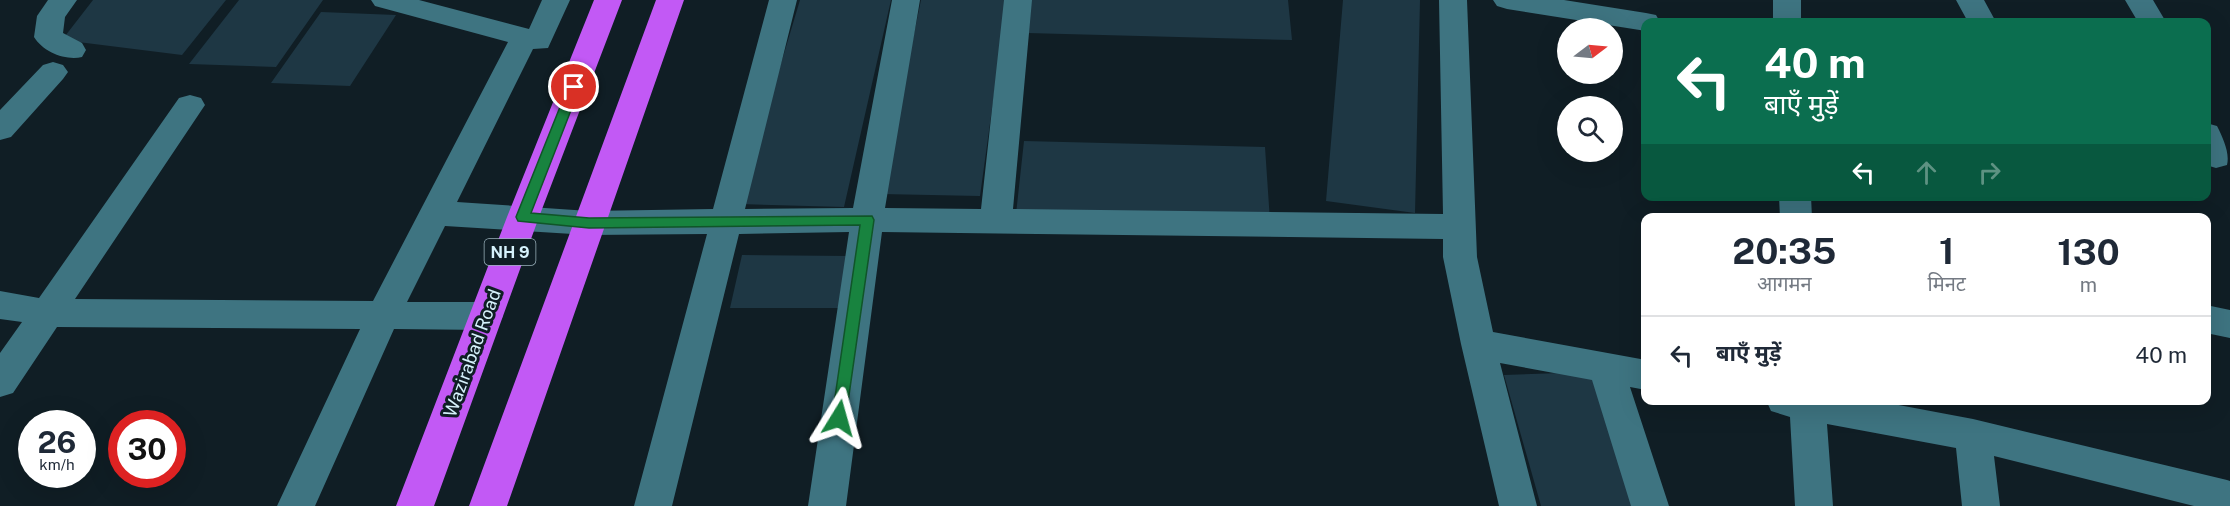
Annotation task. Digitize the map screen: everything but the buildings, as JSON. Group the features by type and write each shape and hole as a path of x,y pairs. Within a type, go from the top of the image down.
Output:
{"highway":[{"name":"Wazirabad Road","path":"415,506 523,217 608,0"},
{"path":"488,506 670,0"}],"street":[{"path":"63,0 51,16 48,37 72,50"},
{"path":"385,0 538,41 556,0"},
{"path":"653,506 783,0"},
{"path":"827,506 867,220 906,0"},
{"path":"996,221 1018,0"},
{"path":"1453,0 1460,257 1478,344 1518,506"},
{"path":"1507,0 1641,21"},
{"path":"1787,0 1787,18"},
{"path":"1970,0 1980,18"},
{"path":"2139,0 2150,18"},
{"path":"296,506 383,316 525,37"},
{"path":"0,129 52,72"},
{"path":"0,382 190,105"},
{"path":"436,213 589,223 867,220 1460,227"},
{"path":"0,305 49,313 486,316"},
{"path":"2211,320 2230,324"},
{"path":"1478,344 1641,374"},
{"path":"1606,367 1650,506"},
{"path":"1799,405 1814,506"},
{"path":"1815,405 1973,435 2228,497"},
{"path":"1973,435 1981,506"}],"route":[{"path":"574,87 523,217 589,223 867,220 839,418"}]}
